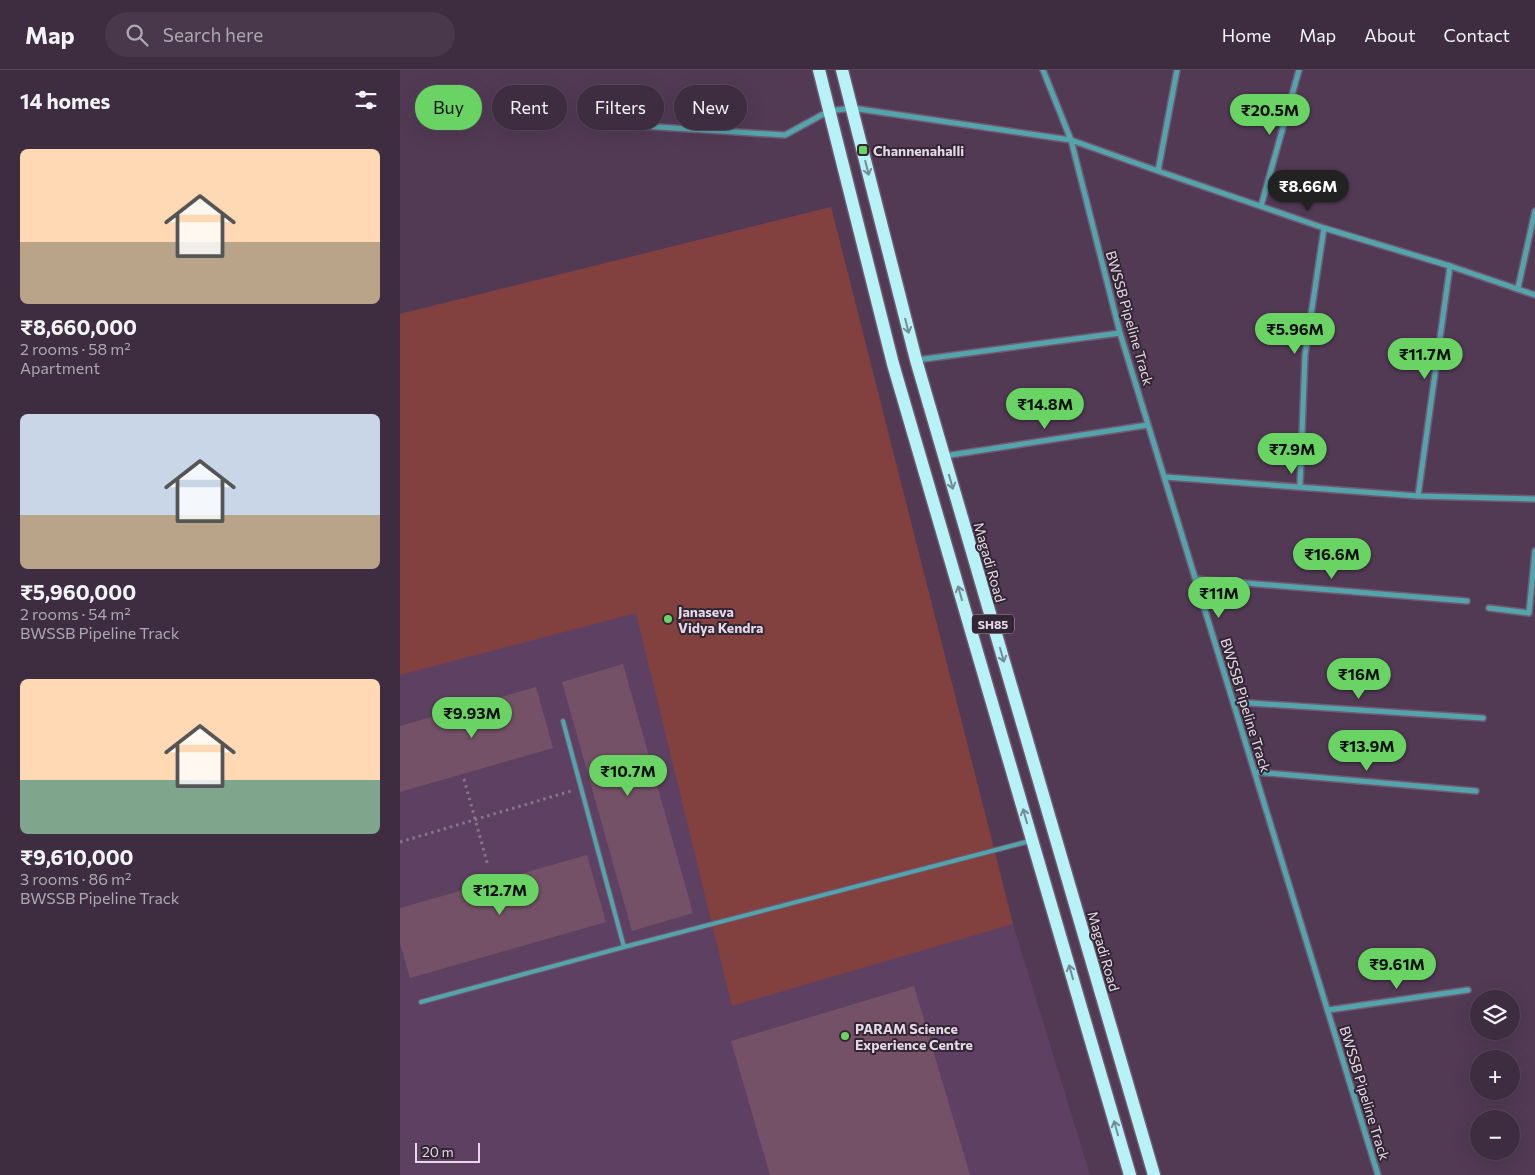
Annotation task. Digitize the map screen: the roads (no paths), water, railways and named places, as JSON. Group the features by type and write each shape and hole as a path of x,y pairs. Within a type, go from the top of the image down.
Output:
{"main road":[{"name":"SH85","path":"819,70 893,364 1130,1175"},
{"name":"Magadi Road","path":"842,70 916,360 1154,1175"}],"street":[{"name":"BWSSB Pipeline Track","path":"1043,70 1071,140 1120,333 1378,1175"},
{"path":"1158,172 1178,70"},
{"path":"1261,206 1299,70"},
{"path":"664,128 785,136 829,111 852,108 1071,140 1158,172 1324,228 1450,266 1535,295"},
{"path":"1518,288 1535,211"},
{"path":"1300,486 1305,355 1324,228"},
{"path":"1418,496 1450,266"},
{"path":"916,360 1120,333"},
{"path":"944,456 1148,425"},
{"path":"1164,477 1418,496 1535,499"},
{"path":"1490,608 1532,614 1535,551"},
{"path":"1196,578 1467,601"},
{"path":"1234,702 1483,718"},
{"path":"1255,772 1476,792"},
{"path":"1328,1010 1468,990"}],"lane":[{"path":"563,721 624,947"},
{"path":"421,1002 1032,841"}],"place":[{"name":"Channenahalli","path":"863,150"},
{"name":"Janaseva Vidya Kendra","path":"668,619"},
{"name":"PARAM Science Experience Centre","path":"845,1036"}]}
